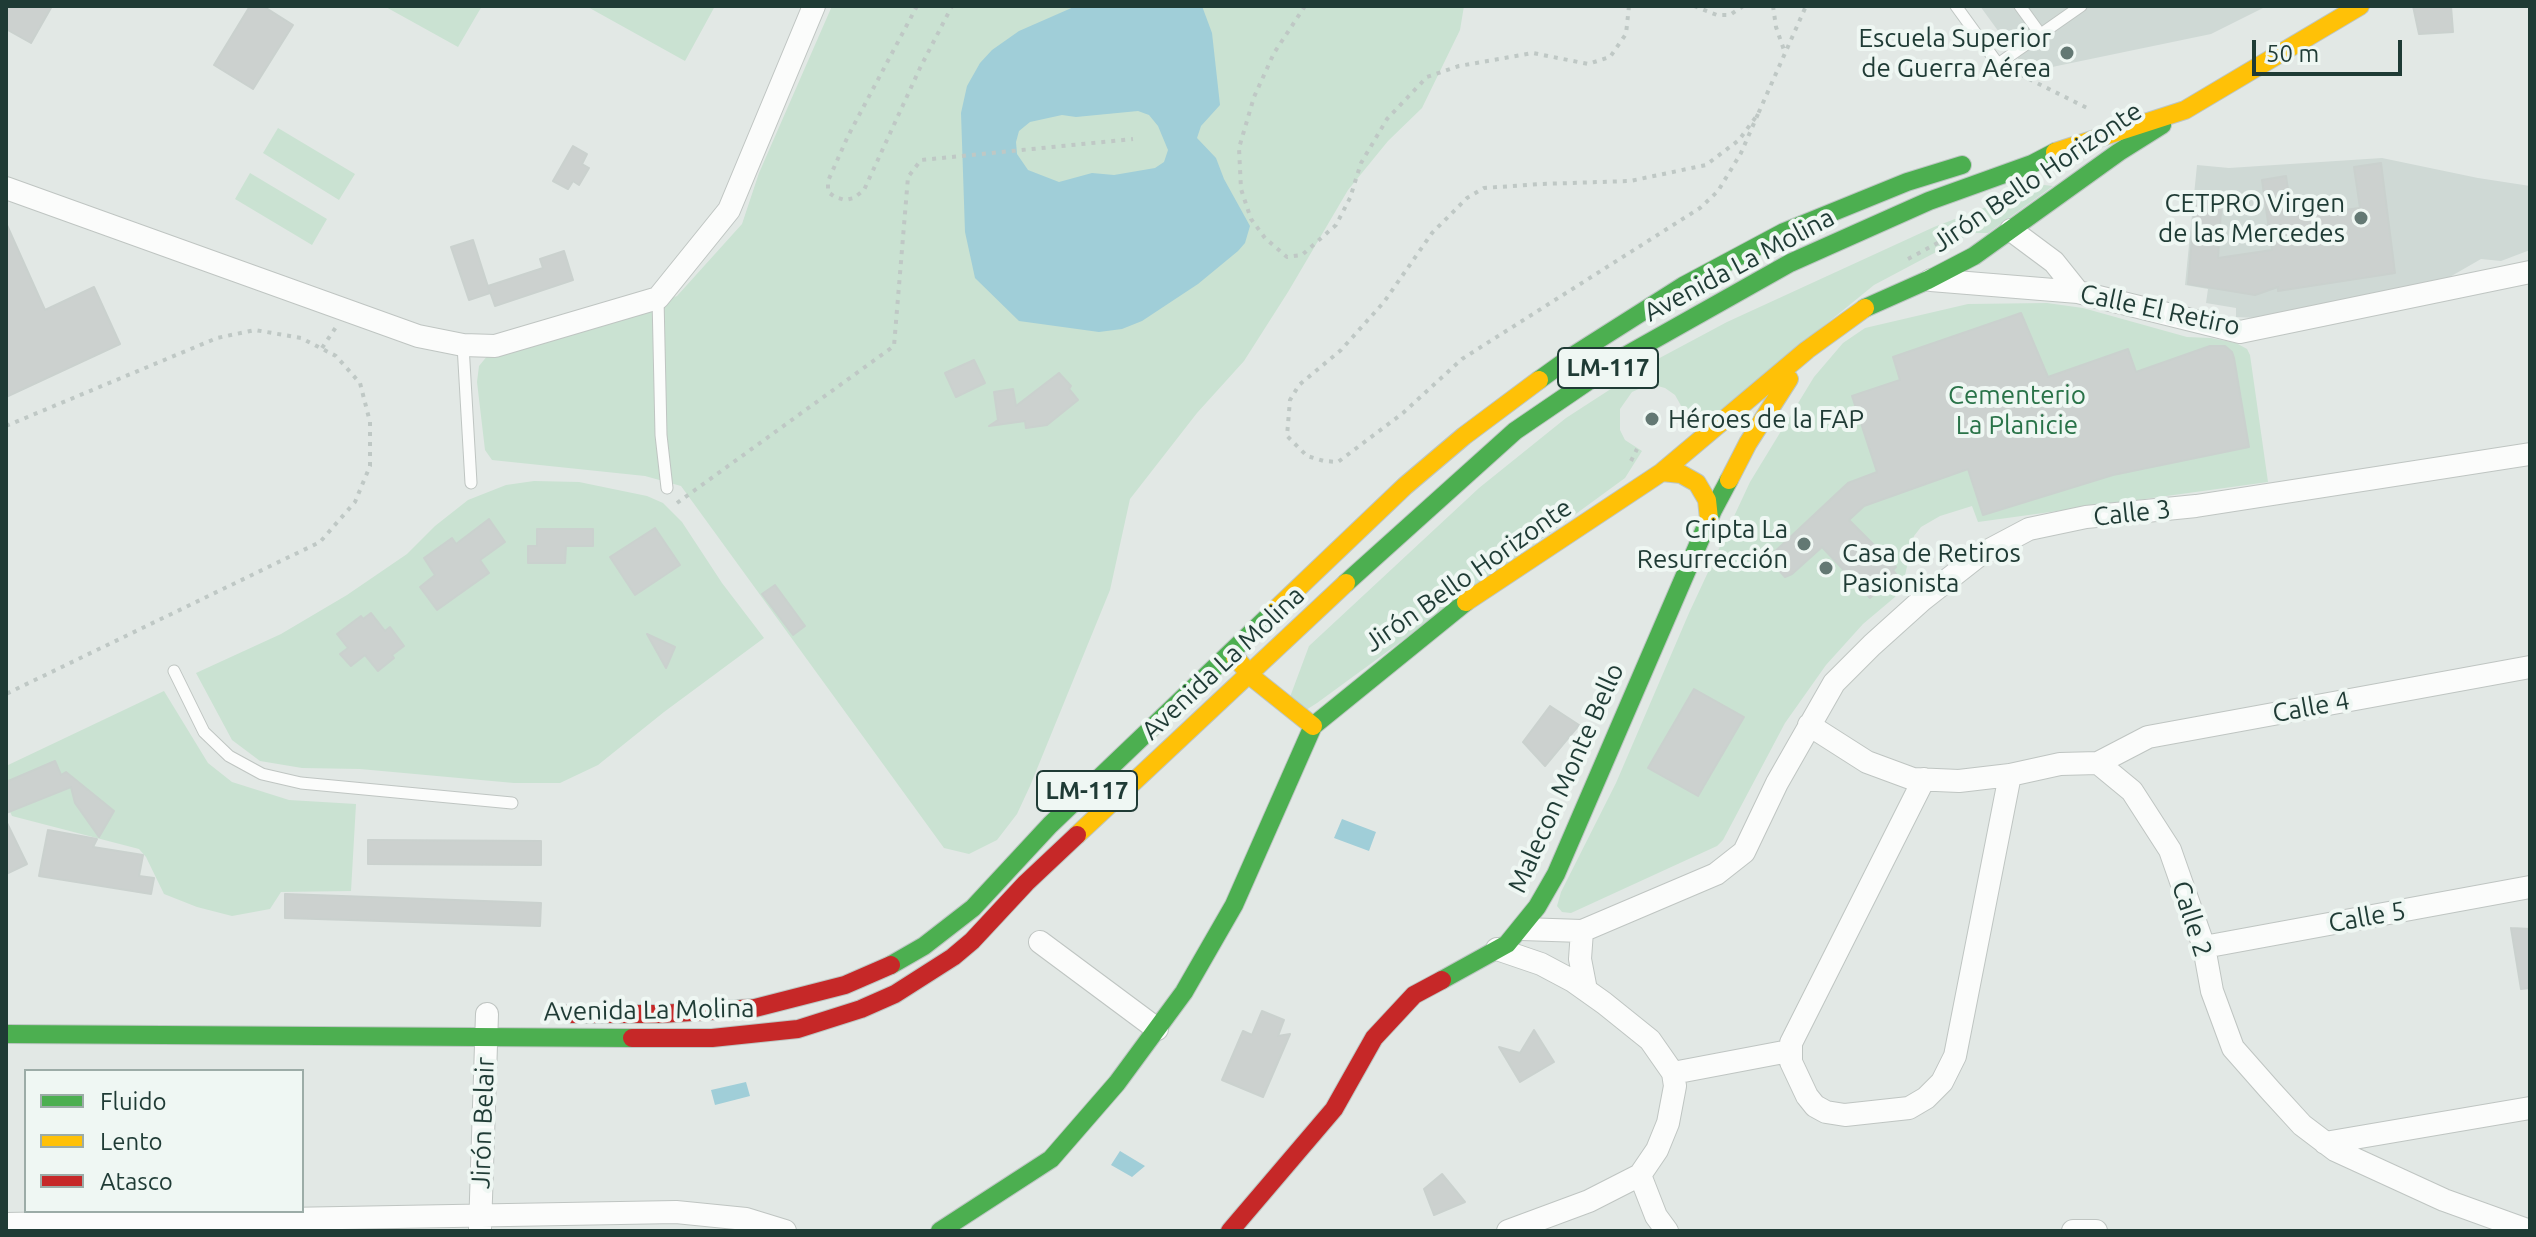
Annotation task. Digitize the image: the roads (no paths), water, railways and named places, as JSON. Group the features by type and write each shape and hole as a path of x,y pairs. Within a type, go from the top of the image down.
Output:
{"main road":[{"name":"Avenida La Molina","path":"6,1034 486,1020 643,1040 712,1038 771,1033 832,1019 895,994 953,957 972,941 1026,883 1369,562 1515,431 1625,356 1790,263 1901,213 2032,164 2055,152 2185,110 2358,8"},
{"path":"2185,110 2207,85 2311,19 2315,13"},
{"path":"2196,82 2274,36"},
{"path":"2037,142 2144,104"},
{"name":"Jirón Bello Horizonte","path":"940,1231 1051,1159 1117,1083 1157,1029 1184,992 1234,905 1313,726 1451,612 1662,472 1807,350 1864,308 1974,256 2119,152 2185,110"},
{"name":"Avenida La Molina","path":"542,1014 660,1014 755,1008 845,985 892,965 924,946 973,908 1050,825 1405,486 1464,436 1571,357 1683,286 1784,232 1907,182 1982,158"},
{"name":"Malecon Monte Bello","path":"1230,1231 1334,1109 1374,1038 1414,995 1507,944 1522,929 1556,874 1709,519 1748,443 1807,350"},
{"path":"1662,472 1681,474 1697,483 1707,500 1709,519"},
{"path":"1232,653 1249,674 1313,726"}],"street":[{"path":"6,188 418,336 463,345 495,346 658,298 729,210 814,6"},
{"path":"2011,230 2054,262 2078,292"},
{"name":"Calle El Retiro","path":"1928,280 2078,292 2240,332 2530,272"},
{"name":"Calle 3","path":"1582,931 1716,874 1744,852 1777,783 1834,683 1922,600 1978,556 2029,529 2086,517 2196,506 2530,454"},
{"name":"Calle 4","path":"2098,763 2148,737 2530,667"},
{"path":"1809,725 1867,762 1913,779 1959,781 2010,775 2060,764 2098,763"},
{"name":"Calle 2","path":"2098,763 2132,791 2170,850 2204,947 2212,991 2233,1048 2302,1125 2335,1150 2390,1177 2530,1231"},
{"path":"1924,779 1797,1028 1789,1051 1807,1096 1815,1106 1826,1112 1845,1115 1909,1108 1926,1098 1942,1082 1955,1056 2010,775"},
{"name":"Calle 5","path":"2204,947 2530,887"},
{"path":"1522,929 1582,931 1580,959 1586,990"},
{"path":"1040,942 1157,1029"},
{"path":"1497,949 1541,964 1586,990 1650,1040 1673,1073 1675,1086 1668,1123 1657,1150 1640,1175 1589,1201 1508,1231"},
{"name":"Jirón Belair","path":"480,1224 486,1020"},
{"path":"1673,1073 1789,1051"},
{"path":"2325,1143 2530,1108"},
{"path":"1640,1175 1656,1216 1667,1231"},
{"path":"6,1224 480,1224 676,1212 746,1219 785,1231"},
{"path":"2073,1231 2096,1231"}],"lane":[{"path":"1956,6 1998,64 2081,6"},
{"path":"2020,6 2041,35"},
{"path":"658,298 661,435 667,488"},
{"path":"463,345 471,483"},
{"path":"174,671 204,732 229,756 262,774 301,783 512,803"}],"water":[{"path":"1076,6 1202,6 1212,33 1220,105 1201,126 1197,138 1216,158 1250,226 1245,243 1198,284 1142,321 1122,329 1099,332 1019,321 975,278 965,232 961,113 967,86 980,63 992,50 1019,31","holes":["1138,111 1149,115 1158,126 1168,150 1164,162 1155,168 1114,175 1092,173 1059,182 1028,170 1017,154 1019,131 1030,122 1062,115 1076,117"]},
{"path":"1342,819 1376,832 1369,851 1334,838"},
{"path":"746,1082 750,1096 715,1105 711,1090"},
{"path":"1120,1151 1145,1166 1132,1177 1111,1165"}],"place":[{"name":"Escuela Superior de Guerra Aérea","path":"2067,53"},
{"name":"CETPRO Virgen de las Mercedes","path":"2361,218"},
{"name":"Héroes de la FAP","path":"1652,419"},
{"name":"Cripta La Resurrección","path":"1804,544"},
{"name":"Casa de Retiros Pasionista","path":"1826,568"}],"park label":[{"name":"Cementerio La Planicie","path":"2017,410"}]}
